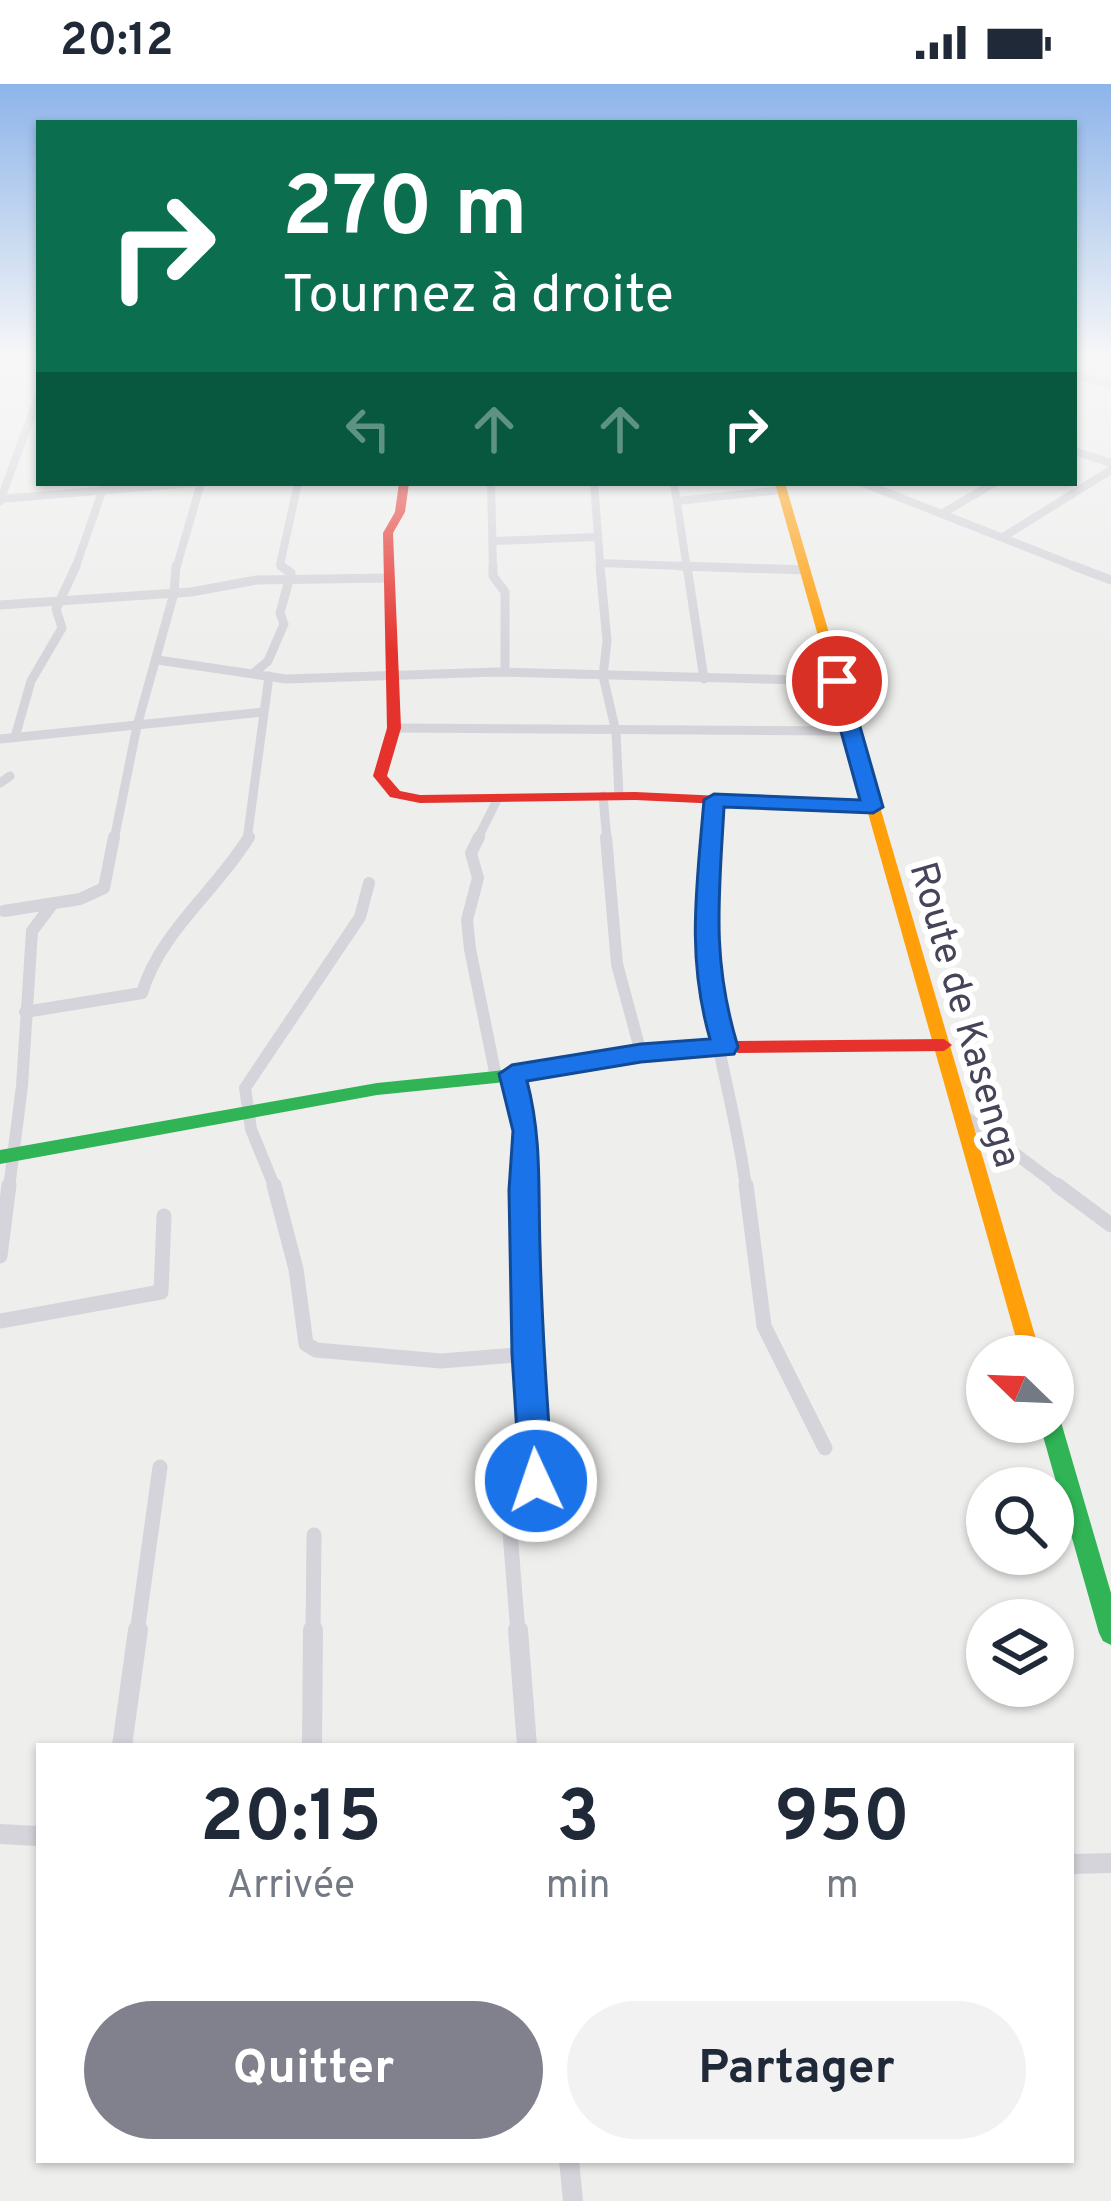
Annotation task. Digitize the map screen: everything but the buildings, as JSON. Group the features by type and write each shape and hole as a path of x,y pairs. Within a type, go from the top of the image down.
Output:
{"main road":[{"path":"404,486 400,512 388,533 394,728 380,776 395,794 611,796 873,807"},
{"name":"Route de Kasenga","path":"781,487 1025,1335"},
{"path":"6,1156 377,1089 504,1076 641,1053 725,1047 944,1045"},
{"path":"1056,1443 1111,1633"}],"street":[{"path":"15,737 31,681 62,628 56,609 91,533 105,486 0,500 17,454"},
{"path":"1082,454 1110,464"},
{"path":"1004,537 1110,464"},
{"path":"2,911 51,906 104,887 137,726 158,660 196,486"},
{"path":"291,578 280,565 278,551 290,529 297,486"},
{"path":"491,486 493,576 505,592 505,672"},
{"path":"594,486 601,613 607,640 603,676 616,732 611,796 617,964 641,1053"},
{"path":"674,486 704,679"},
{"path":"871,486 1111,580"},
{"path":"876,488 881,486"},
{"path":"943,513 989,486"},
{"path":"677,501 781,487"},
{"path":"494,541 596,537"},
{"path":"600,562 806,570"},
{"path":"25,1012 142,993 152,960 231,866 249,837 263,712 262,674 282,630 280,613 291,578"},
{"path":"0,605 174,593 291,578 389,578"},
{"path":"158,660 262,674 505,672 837,681"},
{"path":"0,739 263,712"},
{"path":"394,728 851,731"},
{"path":"498,797 471,853 478,878 467,920 504,1076 527,1131 528,1354 537,1479 513,1493 508,1507 527,1743"},
{"path":"714,800 704,945 709,995 725,1047 765,1304 764,1326 826,1448"},
{"path":"369,883 360,916 251,1074 244,1114 277,1195 305,1315 306,1344 316,1350 441,1361 528,1354"},
{"path":"32,932 51,906"},
{"path":"0,1256 6,1156 32,932 32,925 2,911"},
{"path":"962,1114 1111,1225"},
{"path":"0,1322 161,1292 164,1216"},
{"path":"122,1743 160,1467"},
{"path":"312,1743 314,1535"},
{"path":"0,1834 36,1835"},
{"path":"1074,1864 1111,1863"},
{"path":"569,2163 573,2201"}],"traffic: fast":[{"path":"0,1157 377,1089 496,1077 641,1053 738,1047"},
{"path":"1056,1443 1111,1633"}],"traffic: slow":[{"path":"781,486 1025,1335"}],"traffic: jam":[{"path":"404,486 400,512 388,533 394,728 380,776 395,794 420,799 635,796 873,807"},
{"path":"738,1047 944,1045"}],"route":[{"path":"536,1481 528,1354 527,1131 512,1074 641,1053 725,1047 709,995 704,945 714,800 873,807 837,681"}]}
